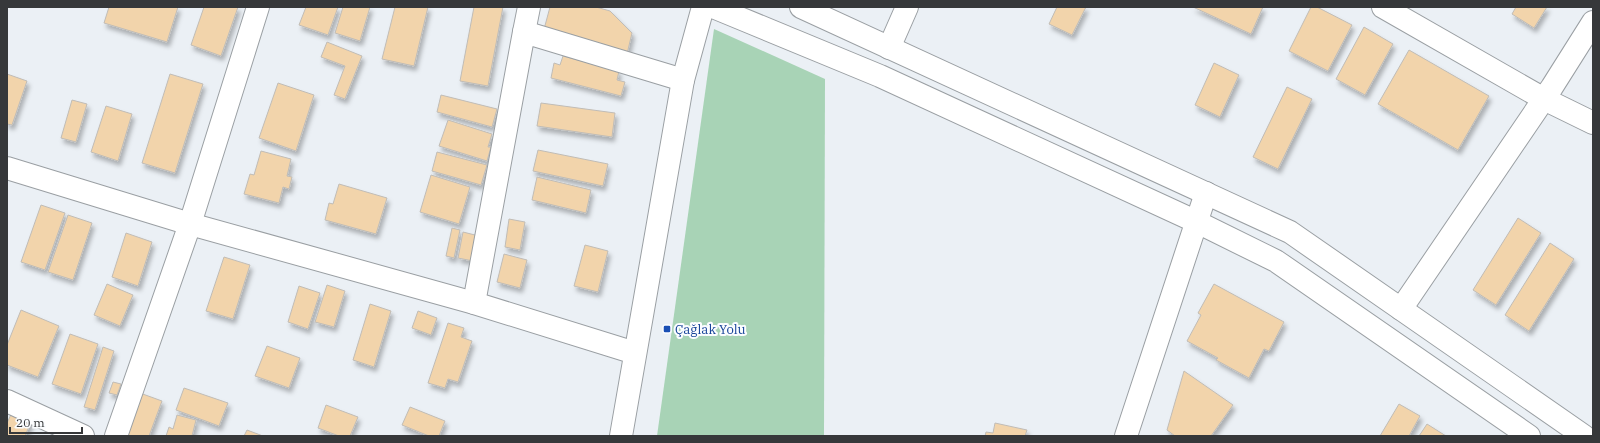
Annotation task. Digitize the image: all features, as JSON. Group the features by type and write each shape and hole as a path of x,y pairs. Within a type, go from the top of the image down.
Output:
{"street":[{"path":"116,436 190,224 258,7"},
{"path":"474,303 529,7"},
{"path":"621,436 683,80 703,7"},
{"path":"713,7 880,76 1196,222 1276,261 1529,436"},
{"path":"801,7 1290,232 1584,436"},
{"path":"889,48 908,7"},
{"path":"1383,7 1544,99 1593,123"},
{"path":"1401,309 1544,99 1593,22"},
{"path":"524,32 683,80"},
{"path":"7,168 190,224 474,303 635,353"},
{"path":"1126,436 1206,193"},
{"path":"7,401 83,436"}],"green space":[{"path":"714,29 825,79 824,436 657,436"}],"building":[{"path":"109,7 178,7 167,42 104,23"},
{"path":"204,7 238,7 221,56 191,45"},
{"path":"306,7 338,7 328,35 299,25"},
{"path":"343,7 370,7 360,41 335,33"},
{"path":"395,7 428,7 414,66 382,59"},
{"path":"474,7 503,7 488,86 460,81"},
{"path":"550,7 596,7 610,11 632,33 627,54 543,33"},
{"path":"1057,7 1086,7 1072,35 1049,24"},
{"path":"1193,7 1263,7 1251,34"},
{"path":"1311,7 1317,7 1352,25 1328,71 1289,51"},
{"path":"1516,7 1547,7 1534,28 1512,14"},
{"path":"1364,27 1393,44 1365,95 1336,79"},
{"path":"327,42 362,56 345,99 334,95 345,66 321,57"},
{"path":"1409,50 1489,96 1458,150 1378,104"},
{"path":"563,56 619,71 617,80 625,82 621,96 551,78 554,63 560,65"},
{"path":"1214,63 1239,75 1220,117 1195,105"},
{"path":"7,74 27,81 12,125 7,124"},
{"path":"170,74 203,84 175,173 142,163"},
{"path":"278,83 314,95 296,151 259,138"},
{"path":"1287,87 1312,99 1278,169 1253,157"},
{"path":"441,95 497,109 492,127 437,112"},
{"path":"72,100 87,104 76,142 61,138"},
{"path":"541,103 615,113 612,137 537,126"},
{"path":"106,106 132,114 118,161 91,152"},
{"path":"448,120 492,134 488,147 491,147 487,161 439,146"},
{"path":"538,150 608,164 603,186 533,171"},
{"path":"261,151 291,159 287,176 292,177 289,189 283,187 279,203 244,194 250,174 254,175"},
{"path":"437,152 487,165 481,185 432,171"},
{"path":"431,175 470,187 459,224 420,212"},
{"path":"537,177 591,190 586,213 532,200"},
{"path":"339,184 387,198 376,234 325,220 329,203 333,204"},
{"path":"41,205 65,213 45,270 21,262"},
{"path":"68,215 92,223 73,280 48,272"},
{"path":"1518,218 1541,233 1496,305 1473,290"},
{"path":"509,219 525,222 520,250 505,247"},
{"path":"452,228 460,230 454,258 446,256"},
{"path":"463,232 479,236 473,261 458,258"},
{"path":"126,233 152,242 138,286 112,277"},
{"path":"1550,243 1574,259 1529,331 1505,315"},
{"path":"585,245 608,251 598,292 574,286"},
{"path":"504,254 527,260 520,288 497,282"},
{"path":"224,257 250,265 233,319 206,311"},
{"path":"107,284 133,295 120,326 94,315"},
{"path":"1214,284 1284,322 1269,351 1264,349 1249,378 1216,360 1218,358 1187,341 1201,315 1198,313"},
{"path":"327,285 345,291 334,327 315,322"},
{"path":"299,286 320,293 308,329 288,322"},
{"path":"370,304 391,311 374,367 353,360"},
{"path":"21,310 59,326 38,377 7,365 7,345"},
{"path":"418,311 437,318 431,335 412,328"},
{"path":"448,323 464,328 461,337 472,341 458,382 448,379 445,388 428,383"},
{"path":"70,334 98,344 81,394 52,384"},
{"path":"267,346 300,358 289,388 255,376"},
{"path":"103,347 114,351 95,410 84,407"},
{"path":"1184,371 1233,405 1211,436 1175,436 1167,430"},
{"path":"113,382 121,384 117,395 109,393"},
{"path":"184,388 228,403 219,426 176,410"},
{"path":"140,393 162,401 149,436 124,435"},
{"path":"1399,404 1420,416 1409,436 1380,436"},
{"path":"326,405 358,417 350,436 339,436 318,428"},
{"path":"410,407 445,421 439,436 429,436 402,425"},
{"path":"14,408 33,417 25,436 7,436 7,423"},
{"path":"177,415 196,420 192,436 166,436 169,427 173,429"},
{"path":"995,423 1027,430 1025,436 985,436 986,432 993,433"},
{"path":"1427,424 1446,436 1419,436"},
{"path":"247,430 263,436 244,436"}],"place":[{"name":"Çağlak Yolu","path":"667,329"}]}
